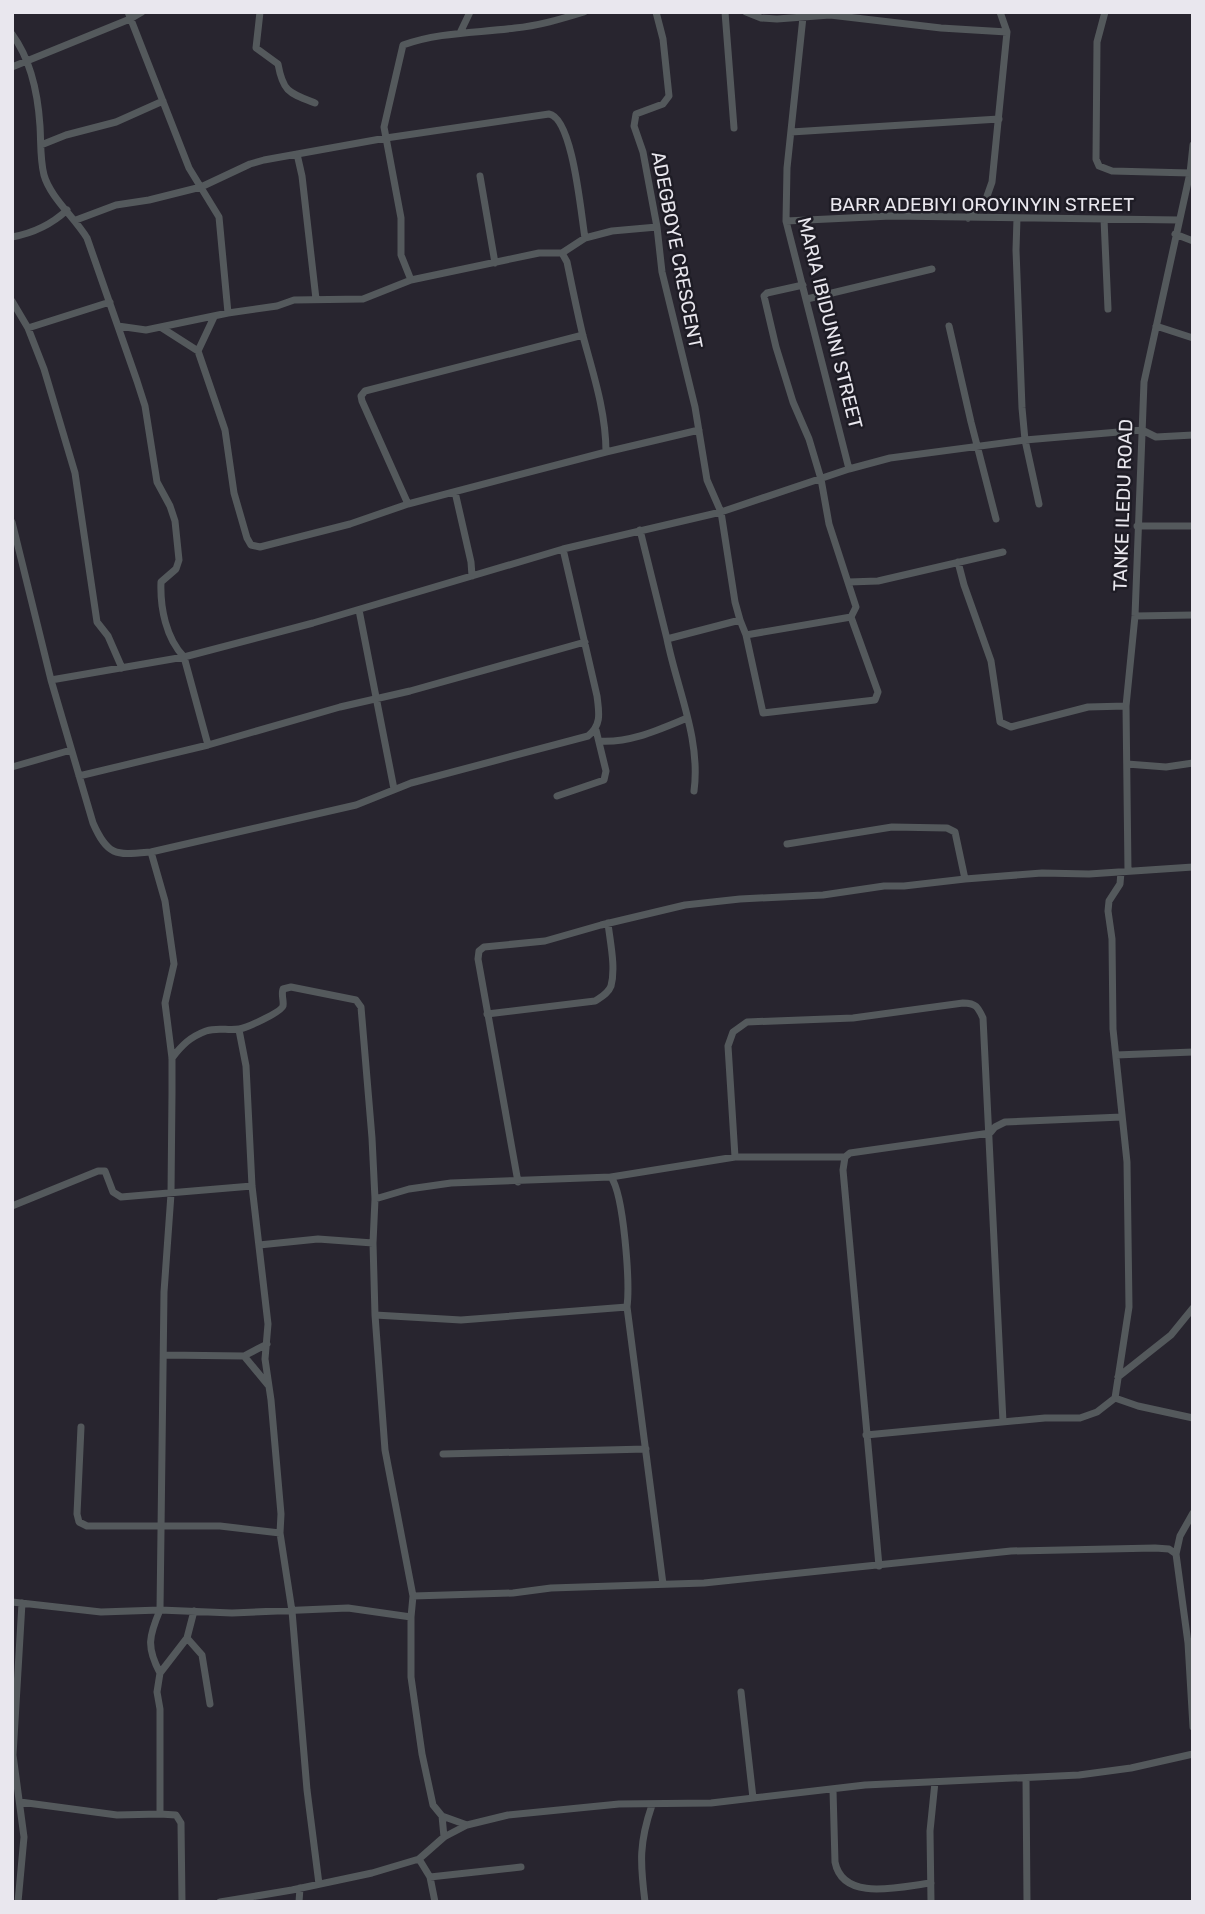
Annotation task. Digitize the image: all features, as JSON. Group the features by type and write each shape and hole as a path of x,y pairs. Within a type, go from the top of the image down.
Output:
{"street":[{"path":"12,67 142,12"},
{"path":"260,12 256,48 278,64 288,92 315,103"},
{"path":"460,33 470,12"},
{"path":"411,280 401,255 401,218 384,127 403,46 415,41 460,33 517,28 583,12"},
{"name":"ADEGBOYE CRESCENT","path":"656,12 663,39 669,96 663,104 636,114 634,125 643,152 662,272 695,407 706,480 721,512 735,602 747,635 763,713 875,700 878,692 851,617"},
{"path":"724,12 734,128"},
{"path":"746,12 761,18 830,14 942,28 1007,32"},
{"path":"968,218 986,199 992,182 1007,32 1000,12"},
{"path":"1105,12 1097,42 1096,159 1099,166 1112,171 1190,173"},
{"path":"129,16 189,168 219,217 228,313"},
{"name":"MARIA IBIDUNNI STREET","path":"803,17 791,132 786,221 849,469"},
{"path":"12,34 28,61 34,86 44,176 51,191 76,220 87,238 145,406 157,482 175,521 179,560 176,569 161,582 160,591 169,633 175,648 184,657 208,746"},
{"path":"41,145 66,135 116,122 163,102"},
{"path":"76,220 116,205 201,187 250,164 386,138 499,120 555,115 559,119 577,176 585,238"},
{"path":"791,132 999,118"},
{"name":"TANKE ILEDU ROAD","path":"1125,872 1126,706 1135,617 1144,382 1190,173 1193,145"},
{"path":"297,154 316,299"},
{"path":"480,176 495,263"},
{"path":"12,237 24,235 54,222 67,210"},
{"name":"BARR ADEBIYI OROYINYIN STREET","path":"786,221 891,216 1179,220"},
{"path":"1017,218 1016,250 1025,440 1039,504"},
{"path":"1104,219 1108,309"},
{"path":"118,326 134,330 162,328 228,313 277,306 294,300 363,299 411,280 539,253 562,253 585,238 612,231 657,227"},
{"path":"1175,234 1193,241"},
{"path":"562,253 567,261 593,367 606,436 606,452"},
{"path":"807,299 932,270"},
{"path":"747,635 851,617 856,607 829,524 821,479 809,439 793,402 776,347 764,296 803,285"},
{"path":"12,301 15,313 28,328 44,369 75,473 97,622 108,636 122,668"},
{"path":"28,328 110,302"},
{"path":"198,351 214,317"},
{"path":"949,326 996,519"},
{"path":"1156,326 1193,338"},
{"path":"162,328 198,351 225,430 234,493 247,538 251,545 260,547 408,504 699,430"},
{"path":"408,504 362,401 361,396 365,391 583,335"},
{"path":"51,680 184,657 359,610 563,549 721,512 890,458 1025,440 1142,430 1156,437 1193,435"},
{"path":"455,492 472,576"},
{"path":"12,522 71,750 93,823 101,842 110,851 127,854 150,852 356,806 394,789 484,762 588,736 596,730"},
{"path":"1138,526 1193,526"},
{"path":"640,530 671,664 685,705 695,751 697,771 694,791"},
{"path":"557,796 604,780 606,771 596,730 599,719 597,695 563,549"},
{"path":"849,582 878,581 1003,552"},
{"path":"958,562 991,661 1000,722 1011,727 1088,707 1126,706"},
{"path":"359,610 394,789"},
{"path":"1135,617 1193,615"},
{"path":"667,639 740,620"},
{"path":"79,776 208,746 585,642"},
{"path":"599,741 632,739 687,718"},
{"path":"12,767 71,750"},
{"path":"1126,764 1166,767 1193,763"},
{"path":"787,844 891,827 947,828 955,832 965,879"},
{"path":"150,852 165,901 174,952 165,1003 172,1058 171,1194 165,1282 160,1610 149,1643 152,1658 160,1673"},
{"path":"518,1182 478,959 479,951 484,947 545,941 685,905 824,895 884,886 1042,873 1089,874 1193,867"},
{"path":"866,1435 1003,1422 1080,1418 1097,1412 1115,1398 1129,1307 1127,1162 1113,1029 1112,939 1108,911 1109,901 1125,872"},
{"path":"488,1014 594,1001 606,995 611,986 612,968 608,923"},
{"path":"172,1058 183,1042 201,1033 224,1028 239,1030 281,1010 283,989 291,987 356,1000 361,1007 375,1199 375,1315 385,1450 414,1596 410,1664 415,1713 433,1805 442,1816 467,1825"},
{"path":"736,1157 728,1046 733,1032 747,1022 853,1018 972,1003 978,1007 983,1018 990,1133 1003,1422"},
{"path":"239,1030 246,1066 252,1186 268,1324 265,1359 280,1501 280,1533 292,1611 306,1790 319,1884"},
{"path":"1116,1055 1193,1052"},
{"path":"375,1199 441,1184 611,1177 736,1157 845,1157 850,1153 990,1133 1005,1122 1122,1116"},
{"path":"845,1157 843,1170 879,1566"},
{"path":"12,1206 98,1171 105,1171 116,1195 171,1194 252,1186"},
{"path":"611,1177 618,1193 629,1290 627,1307 663,1584"},
{"path":"258,1245 318,1239 373,1243"},
{"path":"375,1315 461,1320 627,1307"},
{"path":"1118,1377 1171,1335 1193,1308"},
{"path":"164,1355 244,1356 267,1345"},
{"path":"244,1356 268,1385"},
{"path":"1115,1398 1193,1418"},
{"path":"81,1427 77,1514 79,1522 87,1526 243,1528 280,1533"},
{"path":"443,1454 646,1448"},
{"path":"1193,1513 1180,1536 1177,1555 1190,1643 1193,1727"},
{"path":"414,1596 704,1583 1011,1551 1155,1548 1169,1549 1177,1555"},
{"path":"12,1602 101,1612 348,1608 411,1617"},
{"path":"18,1902 24,1837 13,1755 22,1603"},
{"path":"160,1814 160,1709 157,1692 160,1673 187,1638 194,1611"},
{"path":"187,1638 202,1654 210,1704"},
{"path":"741,1692 753,1798"},
{"path":"220,1902 372,1873 419,1859 444,1837 467,1825 508,1815 618,1804 710,1803 865,1785 1026,1778 1131,1769 1193,1754"},
{"path":"1026,1778 1027,1902"},
{"path":"931,1902 930,1830 935,1782"},
{"path":"833,1790 835,1862 837,1873 845,1881 864,1889 931,1883"},
{"path":"20,1802 117,1815 176,1815 181,1823 182,1902"},
{"path":"645,1902 640,1854 653,1805"},
{"path":"442,1816 444,1837"},
{"path":"419,1859 430,1877 435,1902"},
{"path":"430,1877 521,1867"},
{"path":"299,1902 300,1888"}]}
